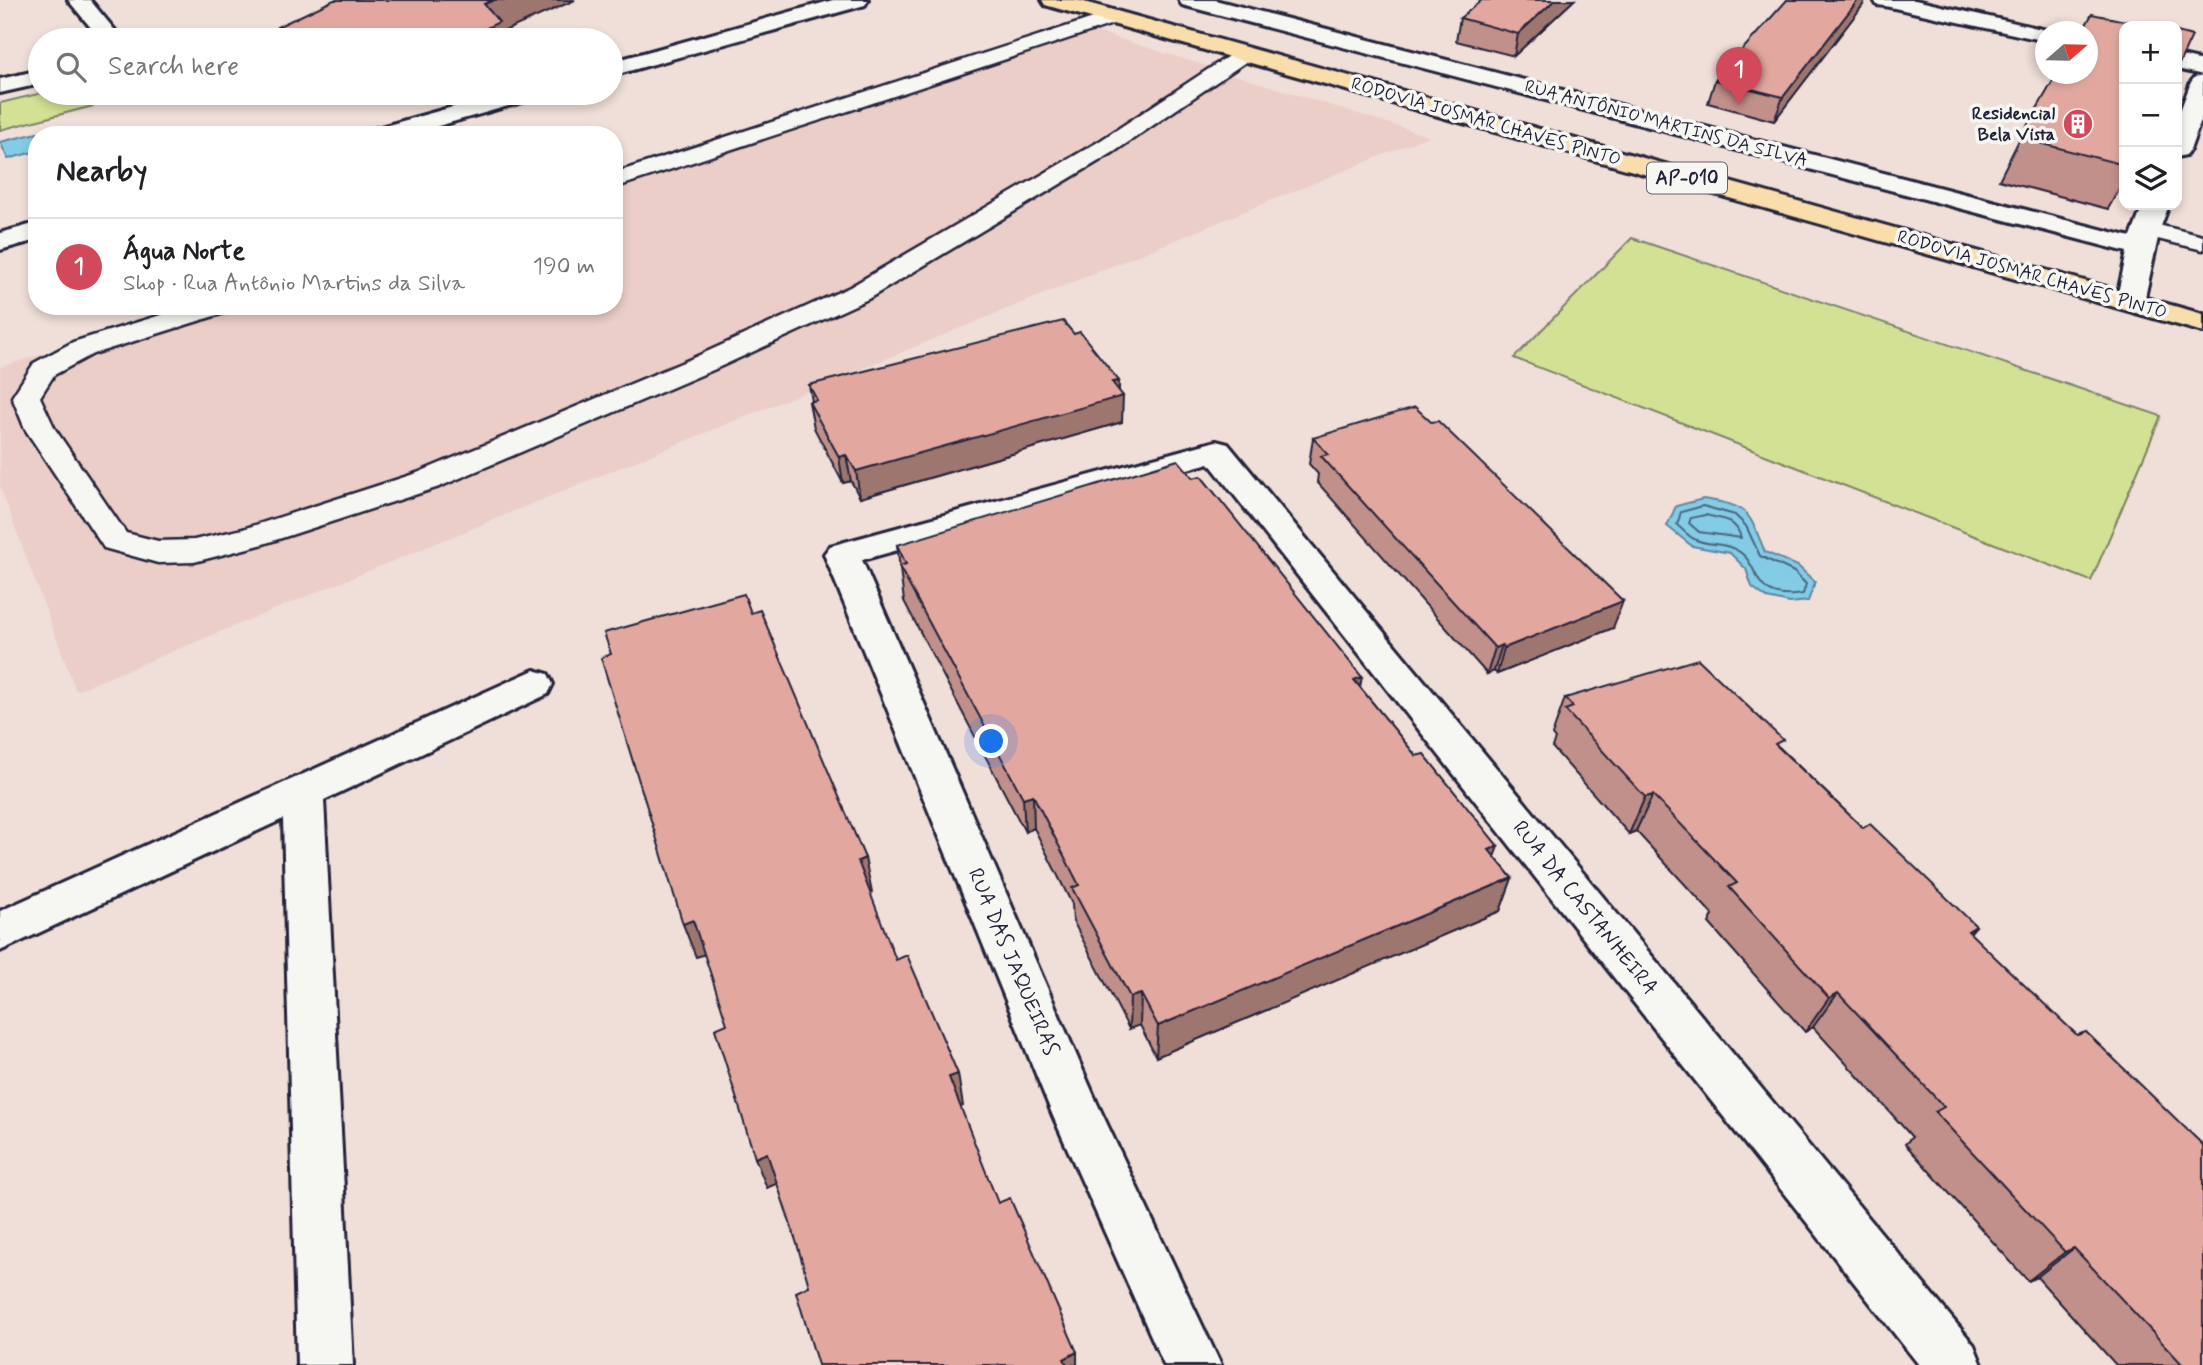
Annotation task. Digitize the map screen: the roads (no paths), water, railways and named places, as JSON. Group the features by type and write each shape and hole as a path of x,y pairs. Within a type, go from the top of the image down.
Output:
{"main road":[{"name":"RODOVIA JOSMAR CHAVES PINTO","path":"1053,0 2130,302 2201,319"}],"street":[{"path":"79,0 102,28"},
{"path":"623,66 857,0"},
{"path":"1885,0 2035,32"},
{"path":"1157,28 1198,1"},
{"name":"RUA ANTÔNIO MARTINS DA SILVA","path":"1198,1 2148,227"},
{"path":"2182,63 2203,68"},
{"path":"0,86 28,80"},
{"path":"2178,147 2203,82"},
{"path":"411,126 485,105"},
{"path":"2130,302 2148,227"},
{"path":"0,242 28,234"},
{"name":"RUA DA CASTANHEIRA","path":"842,554 1216,451 1954,1365"},
{"name":"RUA DAS JAQUEIRAS","path":"842,554 1078,1115 1194,1365"},
{"path":"0,932 534,684"},
{"path":"303,791 325,1365"}],"lane":[{"path":"623,178 1115,17"},
{"path":"189,315 83,348 44,369 26,397 40,429 115,541 158,552 194,551 249,538 428,480 691,369 859,293 982,222 1009,202 1106,148 1243,55"},
{"path":"2148,227 2203,243"}],"water":[{"path":"28,135 28,153 8,159 0,142"},
{"path":"1703,499 1730,504 1745,513 1755,527 1765,552 1798,566 1815,582 1808,601 1790,603 1767,598 1752,587 1746,569 1730,553 1692,546 1667,526 1676,506"}],"place":[{"name":"Água Norte","path":"1739,105"},
{"name":"Residencial Bela Vista","path":"2078,124"}]}
